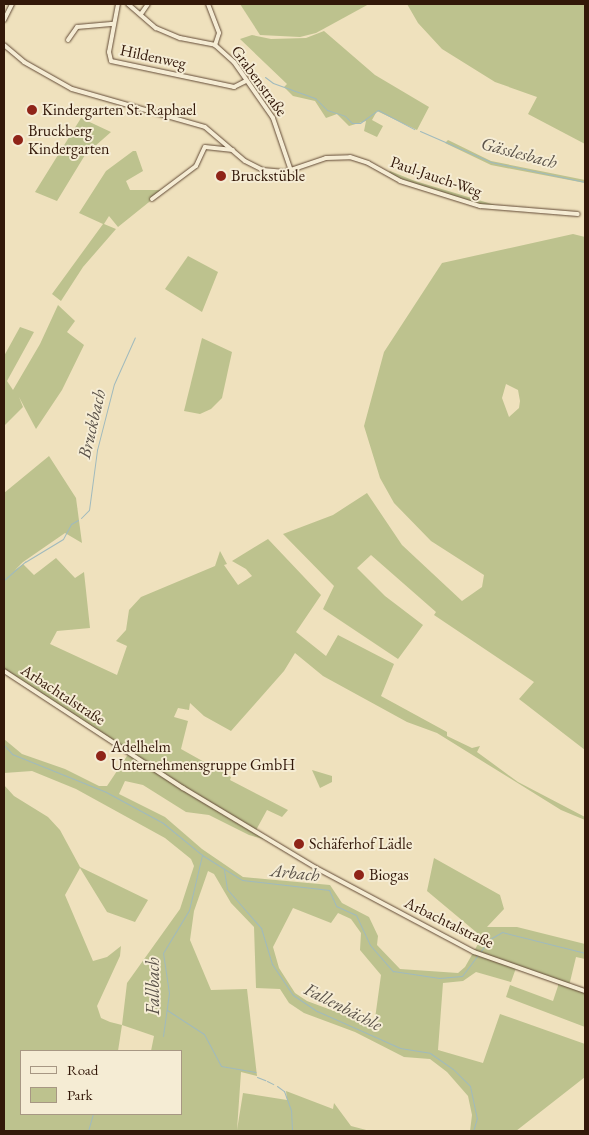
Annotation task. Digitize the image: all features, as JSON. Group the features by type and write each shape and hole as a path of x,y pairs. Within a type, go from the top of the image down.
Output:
{"street":[{"path":"4,20 12,4"},
{"name":"Hildenweg","path":"118,4 108,56 113,63 234,87 246,81"},
{"name":"Grabenstraße","path":"128,4 168,34 215,45 234,62 275,123 291,171"},
{"path":"141,14 148,4"},
{"path":"208,4 219,33 215,45"},
{"path":"68,40 77,26 114,24"},
{"path":"4,45 24,62 65,86 197,123 259,169 274,172 291,171"},
{"path":"152,199 196,166 205,147 233,150"},
{"name":"Paul-Jauch-Weg","path":"291,171 326,158 350,157 400,181 480,206 578,214"},
{"name":"Arbachtalstraße","path":"4,671 264,838 478,954 585,991"}],"green space":[{"path":"240,4 369,4 316,33 300,37 260,35"},
{"path":"407,4 585,4 585,144 528,114 537,97 495,82 442,49 418,23"},
{"path":"324,31 375,75 429,107 417,130 377,111 372,120 383,126 377,137 364,131 366,121 349,126 337,114 326,118 315,101 293,96 284,87 287,84 240,39 252,35 271,39 306,38"},
{"path":"81,118 111,132 85,155 57,201 35,192"},
{"path":"448,140 491,161 585,180 585,183 491,165 445,143"},
{"path":"133,151 136,151 143,171 126,181 130,190 164,190 118,227 109,216 104,224 116,229 83,267 61,301 52,294 103,224 79,213 106,171"},
{"path":"390,171 415,181 515,211 480,206 386,175"},
{"path":"573,234 585,237 585,750 519,699 534,682 434,615 436,612 371,555 357,568 385,596 423,625 398,659 323,609 334,586 283,534 333,515 367,493 402,545 462,601 482,587 484,575 431,541 394,503 380,478 364,426 384,352 442,263","holes":["506,384 518,390 519,408 509,417 502,398"]},
{"path":"188,256 218,272 202,312 165,289"},
{"path":"58,305 75,321 67,332 84,345 62,390 36,429 19,397 23,407 4,426 4,356 20,327 34,332 7,381 13,390 40,344"},
{"path":"202,338 232,352 222,398 211,409 200,414 184,411"},
{"path":"49,456 76,498 82,543 65,533 23,562 15,570 23,564 34,575 56,558 75,578 84,572 90,628 57,631 50,644 117,675 127,646 116,641 126,630 129,610 141,597 215,566 220,551 227,564 224,565 238,585 252,576 246,569 232,561 268,539 321,595 296,632 326,656 338,635 394,664 381,696 447,732 447,736 472,748 480,746 477,752 518,782 585,817 585,820 561,810 437,733 407,722 323,676 295,653 284,671 231,731 204,716 190,703 189,710 178,708 174,717 188,721 181,749 231,777 230,780 288,810 282,817 267,810 255,832 267,840 249,835 209,815 186,812 143,785 125,781 119,794 165,817 202,849 243,877 330,885 342,903 369,917 378,936 377,945 400,969 458,973 465,967 482,937 427,891 434,858 500,895 504,909 487,927 517,927 585,944 585,959 576,957 569,986 585,991 585,1027 506,997 510,985 553,1001 558,983 516,968 511,982 476,972 463,981 443,983 438,1050 483,1063 500,1014 585,1044 585,1077 516,1131 470,1131 472,1115 468,1096 447,1072 430,1059 404,1057 355,1032 304,1013 289,1003 280,989 256,988 254,927 231,903 214,874 208,871 194,911 190,940 211,990 247,989 257,1076 241,1072 237,1130 243,1093 287,1100 286,1091 333,1109 334,1103 351,1126 370,1131 4,1131 4,785 14,796 48,817 60,830 80,867 148,900 135,922 107,912 80,868 65,895 93,961 107,957 121,946 120,956 97,1006 101,1018 110,1022 122,1025 127,983 180,909 194,866 191,859 165,838 76,789 32,771 4,773 4,739 22,754 65,769 99,786 107,786 129,753 4,671 4,493","holes":["293,908 331,923 338,913 351,919 361,933 360,950 381,975 374,1026 307,1001 295,993 279,968 273,947"]},
{"path":"312,770 332,776 332,782 320,788"}],"waterway":[{"name":"Gässlesbach","path":"265,77 273,83 315,98 327,110 345,116 352,123 360,123 378,110 414,129"},
{"name":"Gässlesbach","path":"420,131 491,162 585,182"},
{"name":"Bruckbach","path":"81,518 89,510 97,450 114,384 135,337"},
{"name":"Bruckbach","path":"4,580 25,562 63,539 71,524 78,520"},
{"name":"Arbach","path":"4,745 12,754 106,792 163,823 202,855 242,880 329,890 336,906 356,915 370,945 393,971 439,978 462,976 490,939 502,932 585,953"},
{"name":"Fallbach","path":"163,1036 169,993 163,953 189,910 202,855"},
{"name":"Fallenbächle","path":"224,870 227,889 261,928 272,964 293,995 317,1011 400,1048 430,1053 453,1069 470,1086 477,1118 473,1131"},
{"path":"167,1010 204,1034 221,1066 255,1072"},
{"path":"257,1077 265,1080"},
{"path":"267,1081 273,1084"},
{"path":"277,1086 284,1091 291,1110 292,1131"},
{"name":"Fallbach","path":"88,1131 93,1115"}],"place":[{"name":"Kindergarten St. Raphael","path":"32,110"},
{"name":"Bruckberg Kindergarten","path":"18,140"},
{"name":"Bruckstüble","path":"221,176"},
{"name":"Adelhelm Unternehmensgruppe GmbH","path":"101,756"},
{"name":"Schäferhof Lädle","path":"299,844"},
{"name":"Biogas","path":"359,875"}]}
